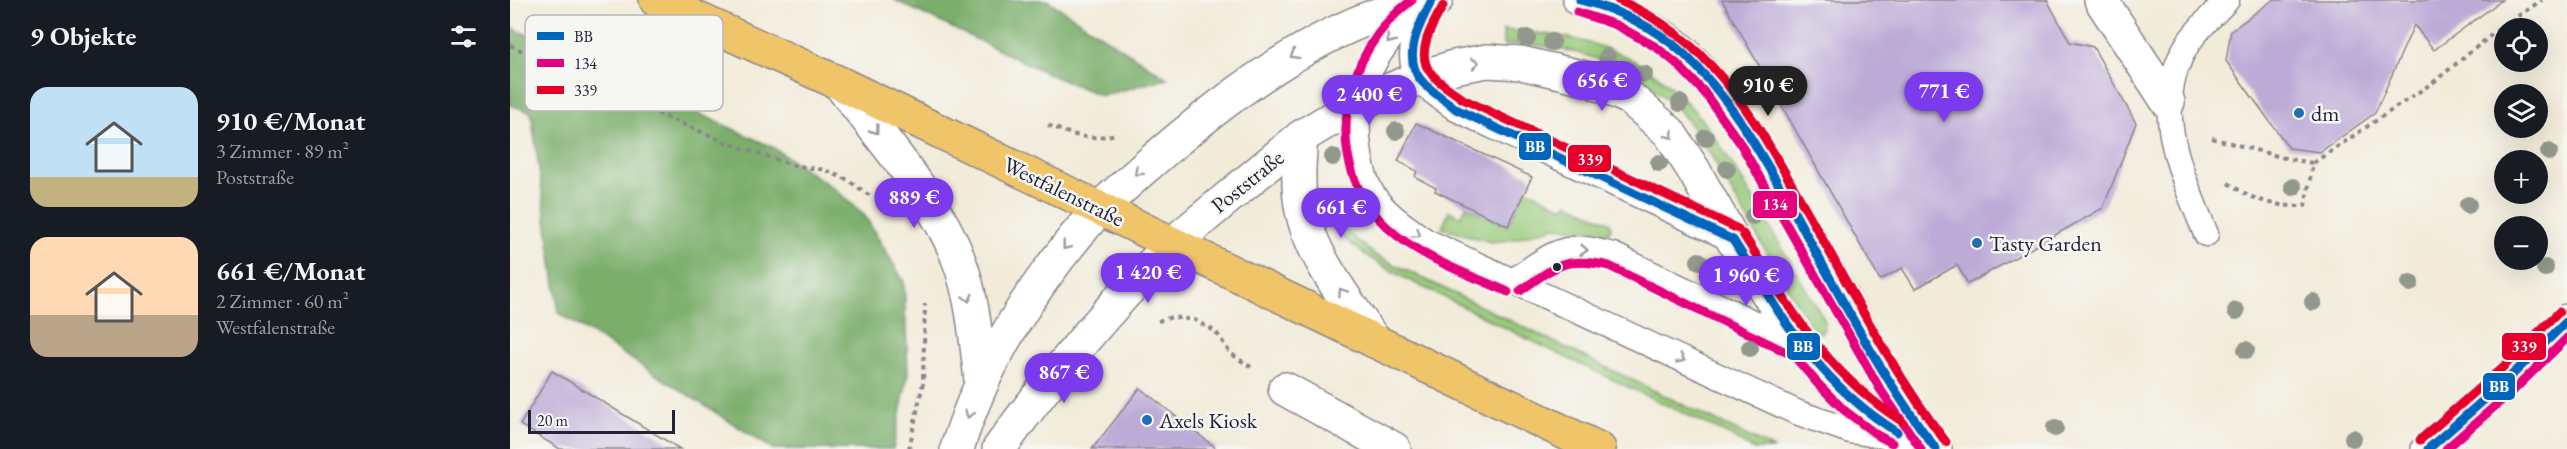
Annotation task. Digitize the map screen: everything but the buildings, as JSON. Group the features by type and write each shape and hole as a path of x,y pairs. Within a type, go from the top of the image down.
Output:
{"main road":[{"name":"Westfalenstraße","path":"656,0 689,15"},
{"name":"Westfalenstraße","path":"723,30 839,83 1599,449"}],"street":[{"path":"957,449 981,380 1006,332 1036,286 1067,245 1099,209 1196,123 1290,57 1346,28 1390,11 1434,0"},
{"path":"1580,0 1629,19 1659,34 1684,53 1716,88 1741,122 1779,186 1875,360 1914,422 1926,446"},
{"path":"2101,0 2168,102"},
{"name":"Poststraße","path":"999,449 1028,407 1090,330 1172,244 1301,137 1358,104 1419,78 1454,67 1486,61 1521,63 1586,78 1614,90 1643,108 1669,132 1733,240 1802,346 1826,376 1852,402 1883,424 1926,446"},
{"path":"839,83 936,214 958,258 974,321 981,380"},
{"path":"1301,137 1299,189 1308,228 1329,273 1374,341"},
{"path":"2428,449 2510,377 2567,321"},
{"path":"1285,389 1394,449"}],"lane":[{"path":"1434,0 1402,23 1378,54 1358,104 1357,136 1361,166 1373,195 1394,219 1426,241 1796,412 1850,431 1926,446"},
{"path":"1434,0 1419,24 1413,43 1413,60 1419,78 1456,109 1733,240"},
{"path":"2206,234 2177,157 2168,117 2168,102 2173,78 2188,44 2227,0"},
{"path":"1513,281 1563,251 1583,248 1613,255 1802,346"}],"path":[{"path":"2210,137 2288,159 2313,163 2435,81 2500,28 2542,0"},
{"path":"510,45 525,52"},
{"path":"652,111 728,143 792,165 825,170 848,180 873,198"},
{"path":"1048,125 1071,135 1096,139 1117,134"},
{"path":"2223,179 2249,197 2281,207 2306,206 2313,163"},
{"path":"909,449 923,383 924,302"},
{"path":"1155,322 1172,317 1195,320 1216,332 1230,354 1285,389"}],"green space":[{"path":"894,0 1047,0 1167,78 1102,96 1053,76"},
{"path":"510,27 525,34 525,110 510,105"},
{"path":"1503,30 1575,39 1610,50 1643,66 1680,95 1710,130 1736,170 1825,321 1824,330 1821,333 1811,328 1704,143 1681,113 1664,96 1622,70 1576,52 1551,47 1503,45"},
{"path":"528,111 693,111 772,147 835,189 865,216 904,282 908,374 893,449 773,449 559,313 531,112"},
{"path":"1526,189 1564,208 1568,203 1609,222 1611,228 1608,233 1554,227 1511,240 1490,242 1442,228 1449,211 1461,217 1466,206 1508,226"},
{"path":"1339,225 1375,255 1774,449 1753,449 1733,437 1407,279 1360,251 1332,226"}],"transit line":[{"name":"134","path":"1412,0 1388,22 1369,49 1355,78 1347,109 1346,141 1352,172 1366,201 1387,227 1400,238 1429,256 1508,292"},
{"name":"BB","path":"1432,0 1418,29 1413,50 1415,70 1432,91 1456,109 1733,240"},
{"name":"BB","path":"1580,0 1622,14 1649,28 1684,54 1715,88 1742,124 1766,163 1876,360 1936,449"},
{"name":"339","path":"1618,0 1652,17 1681,37 1707,61 1750,115 1889,357 1946,442"},
{"name":"339","path":"1443,6 1427,38 1424,56 1430,72 1441,83 1463,99 1738,229"},
{"name":"134","path":"1577,12 1616,25 1656,47 1676,63 1704,92 1740,143 1880,389 1921,449"},
{"name":"339","path":"1743,234 1794,313 1831,361 1852,383 1903,422"},
{"name":"BB","path":"1733,240 1785,321 1823,370 1869,413 1897,432"},
{"name":"134","path":"1520,291 1561,265 1581,262 1609,266 1794,356 1844,410 1877,435 1892,443"},
{"name":"339","path":"2420,440 2502,368 2559,312"},
{"name":"BB","path":"2428,449 2510,377 2567,321"},
{"name":"134","path":"2446,449 2518,386 2567,338"}],"place":[{"name":"dm","path":"2299,113"},
{"name":"Tasty Garden","path":"1977,243"},
{"name":"Axels Kiosk","path":"1147,420"}]}
